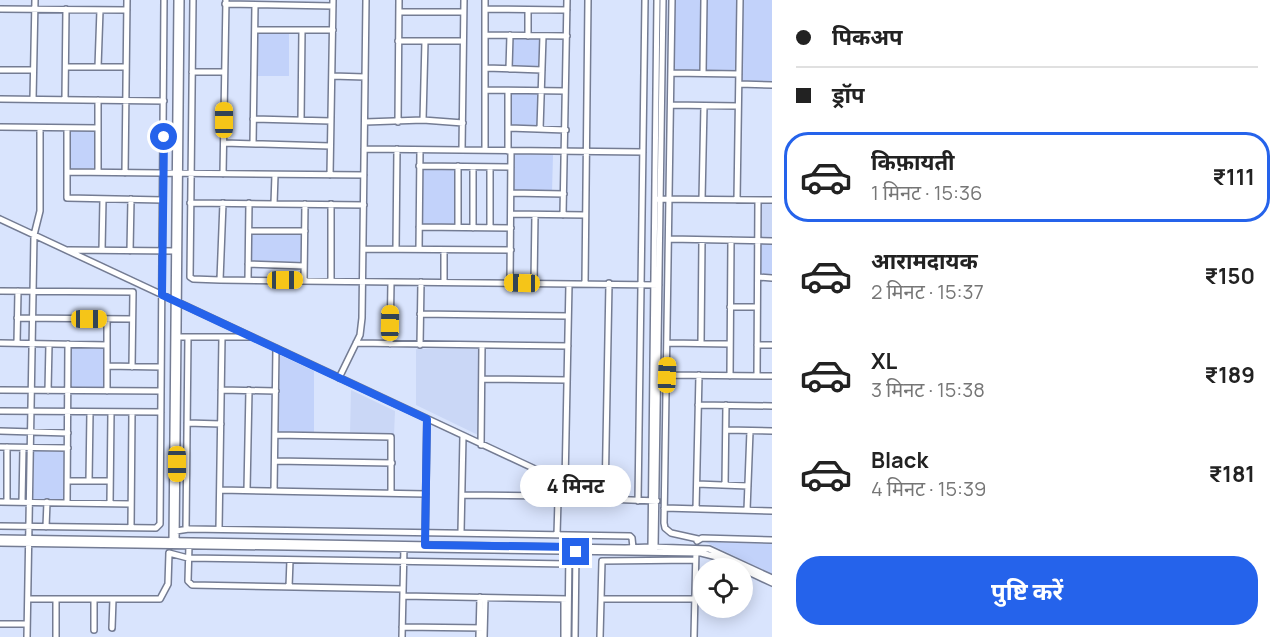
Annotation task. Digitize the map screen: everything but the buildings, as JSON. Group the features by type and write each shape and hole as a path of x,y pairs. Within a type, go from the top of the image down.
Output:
{"street":[{"path":"33,99 35,0"},
{"path":"125,173 127,0"},
{"path":"156,528 160,524 164,0"},
{"path":"172,544 179,0"},
{"path":"193,0 190,174 190,277 193,279 657,284"},
{"path":"339,378 362,327 366,0"},
{"path":"398,122 399,0"},
{"path":"462,150 464,0"},
{"path":"485,0 485,150"},
{"path":"563,215 567,0"},
{"path":"585,283 588,0"},
{"path":"638,501 645,0"},
{"path":"657,0 658,199"},
{"path":"653,549 663,0"},
{"path":"672,0 664,523 667,531 679,536 698,539 772,540"},
{"path":"703,73 704,0"},
{"path":"737,200 740,0"},
{"path":"223,174 225,2 255,5 333,3 330,175"},
{"path":"253,144 255,5"},
{"path":"0,9 126,10"},
{"path":"65,99 66,9"},
{"path":"486,9 567,10"},
{"path":"98,67 100,10"},
{"path":"528,10 528,36"},
{"path":"399,12 463,12"},
{"path":"255,30 333,30"},
{"path":"301,120 302,30"},
{"path":"486,35 567,36"},
{"path":"509,69 510,35"},
{"path":"540,129 543,36"},
{"path":"398,41 463,41"},
{"path":"423,120 425,41"},
{"path":"66,66 126,67"},
{"path":"486,68 542,70"},
{"path":"0,70 33,70"},
{"path":"192,72 224,72"},
{"path":"671,72 739,74"},
{"path":"332,76 365,77"},
{"path":"739,84 772,85"},
{"path":"486,90 565,91"},
{"path":"508,91 511,167 510,283"},
{"path":"644,91 657,91"},
{"path":"0,99 164,101"},
{"path":"98,100 98,172"},
{"path":"671,105 738,106"},
{"path":"702,200 704,106"},
{"path":"253,119 331,121"},
{"path":"365,122 423,120 463,123"},
{"path":"0,127 98,129"},
{"path":"27,637 34,235 40,211 40,128"},
{"path":"67,128 67,198 163,200"},
{"path":"508,128 566,130"},
{"path":"224,143 330,146"},
{"path":"364,149 643,152"},
{"path":"396,249 397,149"},
{"path":"419,249 420,150"},
{"path":"419,166 511,167"},
{"path":"458,166 458,227"},
{"path":"473,166 473,228"},
{"path":"490,167 490,228"},
{"path":"67,172 364,175"},
{"path":"274,204 275,175"},
{"path":"511,193 564,194"},
{"path":"102,250 103,199"},
{"path":"658,199 772,200"},
{"path":"130,251 131,200"},
{"path":"757,376 758,200"},
{"path":"190,203 364,205"},
{"path":"220,280 223,203"},
{"path":"248,280 249,203"},
{"path":"304,281 305,204"},
{"path":"331,281 332,204"},
{"path":"511,214 585,215"},
{"path":"534,283 535,215"},
{"path":"0,219 565,483 605,499 654,501"},
{"path":"419,227 511,228"},
{"path":"249,231 305,231"},
{"path":"669,239 772,241"},
{"path":"701,343 702,240"},
{"path":"730,376 731,240"},
{"path":"363,249 510,250"},
{"path":"66,250 176,251"},
{"path":"444,250 444,282"},
{"path":"248,264 304,266"},
{"path":"758,277 772,278"},
{"path":"390,344 391,282"},
{"path":"420,345 421,282"},
{"path":"565,483 569,284"},
{"path":"605,499 609,284"},
{"path":"0,291 130,291 133,294 132,367"},
{"path":"17,343 18,291"},
{"path":"730,307 757,308"},
{"path":"420,314 568,316"},
{"path":"17,318 132,319"},
{"path":"107,319 107,391"},
{"path":"28,599 160,599 168,584 169,554 177,531 177,337 175,330"},
{"path":"177,337 253,337"},
{"path":"186,529 188,337"},
{"path":"219,529 222,338"},
{"path":"0,343 107,345"},
{"path":"356,343 568,346"},
{"path":"668,343 730,344"},
{"path":"48,391 49,344"},
{"path":"67,503 68,344"},
{"path":"482,345 482,444"},
{"path":"757,345 772,345"},
{"path":"274,491 276,348"},
{"path":"107,366 161,367"},
{"path":"656,375 772,376"},
{"path":"696,509 699,375"},
{"path":"482,379 567,380"},
{"path":"0,390 161,391"},
{"path":"221,390 276,391"},
{"path":"247,490 249,390"},
{"path":"698,405 772,406"},
{"path":"725,485 726,405"},
{"path":"0,411 161,412"},
{"path":"89,481 90,412"},
{"path":"110,503 111,412"},
{"path":"131,527 132,412"},
{"path":"425,545 427,419"},
{"path":"187,423 221,424"},
{"path":"726,430 772,431"},
{"path":"0,431 68,433"},
{"path":"747,510 750,431"},
{"path":"275,435 388,436 392,440 391,493"},
{"path":"461,532 463,436"},
{"path":"0,447 68,448"},
{"path":"7,447 3,502 131,504"},
{"path":"22,502 23,448"},
{"path":"275,460 392,463"},
{"path":"68,481 110,481"},
{"path":"697,484 748,486"},
{"path":"220,490 426,494"},
{"path":"462,495 557,497 557,535"},
{"path":"46,502 46,527"},
{"path":"664,508 772,511"},
{"path":"0,526 156,528 172,544"},
{"path":"177,531 219,529 630,536 633,548"},
{"path":"241,530 241,542"},
{"path":"0,538 29,541 172,544 696,550 716,552 772,581"},
{"path":"695,558 698,539"},
{"path":"0,543 29,541"},
{"path":"189,544 241,542 569,549"},
{"path":"189,544 188,580 192,585 289,587 482,598 566,599"},
{"path":"402,637 404,547"},
{"path":"566,637 569,549"},
{"path":"576,549 653,549"},
{"path":"575,637 576,549"},
{"path":"169,554 188,558 568,564"},
{"path":"289,587 290,560"},
{"path":"600,637 601,563 603,560 693,560"},
{"path":"482,598 484,637"},
{"path":"56,599 56,637"},
{"path":"94,599 94,630"},
{"path":"112,628 113,599"},
{"path":"601,599 693,599"},
{"path":"694,618 694,637"},
{"path":"0,624 27,624"},
{"path":"402,627 482,628"},
{"path":"479,637 482,628"}],"shaded area":[{"path":"672,0 772,0 772,85 739,84 739,75 671,73"},
{"path":"257,33 289,33 289,76 257,76"},
{"path":"512,38 539,38 539,66 512,66"},
{"path":"512,92 539,93 538,126 511,126"},
{"path":"71,130 95,131 95,168 70,169"},
{"path":"515,154 553,155 552,192 514,191"},
{"path":"422,169 456,169 455,224 422,224"},
{"path":"761,203 772,203 772,241 760,241"},
{"path":"251,233 302,234 302,263 251,262"},
{"path":"760,244 772,244 772,276 760,276"},
{"path":"71,347 105,347 105,389 71,388"},
{"path":"416,349 478,349 478,435 416,405"},
{"path":"280,355 314,371 314,433 278,432"},
{"path":"351,390 395,411 394,435 350,434"},
{"path":"34,451 65,452 64,500 33,499"},
{"path":"705,542 772,544 772,574 753,565 753,558 738,558"}],"route":[{"path":"164,137 162,295 427,419 425,545 576,547 576,552"}]}
